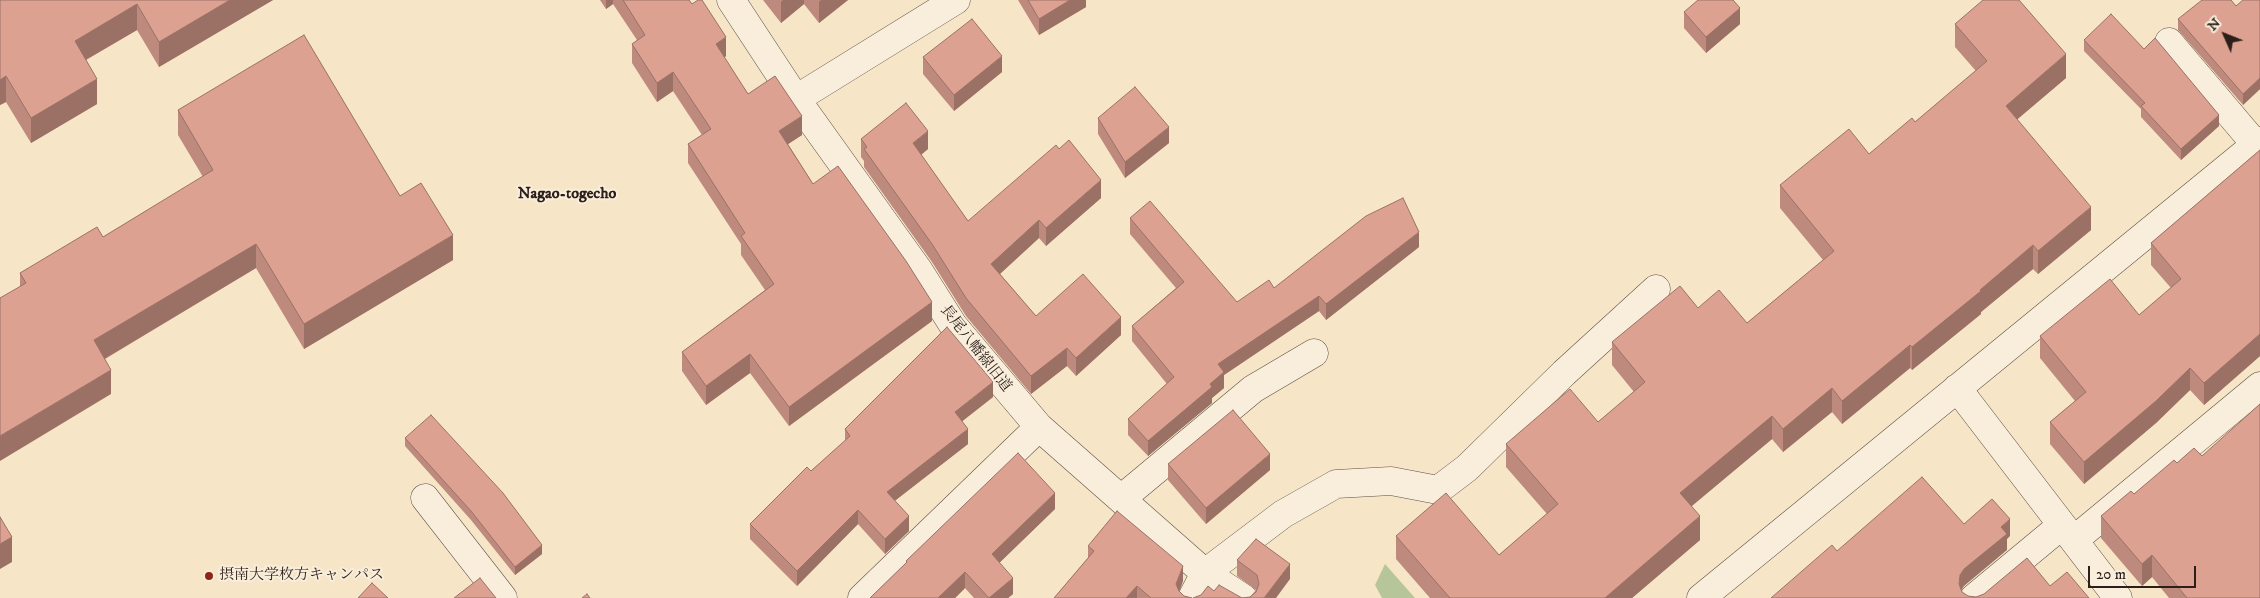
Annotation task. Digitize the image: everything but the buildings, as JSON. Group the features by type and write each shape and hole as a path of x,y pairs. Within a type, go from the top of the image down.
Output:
{"street":[{"name":"長尾八幡線旧道","path":"731,0 796,99 919,271 953,325 1038,427 1205,573 1243,598"},
{"path":"796,99 956,0"},
{"path":"1702,598 2258,143 2169,42"},
{"path":"1192,598 1205,573 1283,514 1336,484 1391,481 1438,490 1467,468 1564,374 1656,289"},
{"path":"1121,499 1253,389 1314,353"},
{"path":"1974,598 2068,533 2260,386"},
{"path":"1957,388 2118,598"},
{"path":"862,598 1038,427"},
{"path":"425,498 503,598"}],"green space":[{"path":"1385,564 1415,598 1382,598 1375,585"}],"place":[{"name":"摂南大学枚方キャンパス","path":"209,576"}],"district":[{"name":"Nagao-togecho","path":"567,195"}]}
